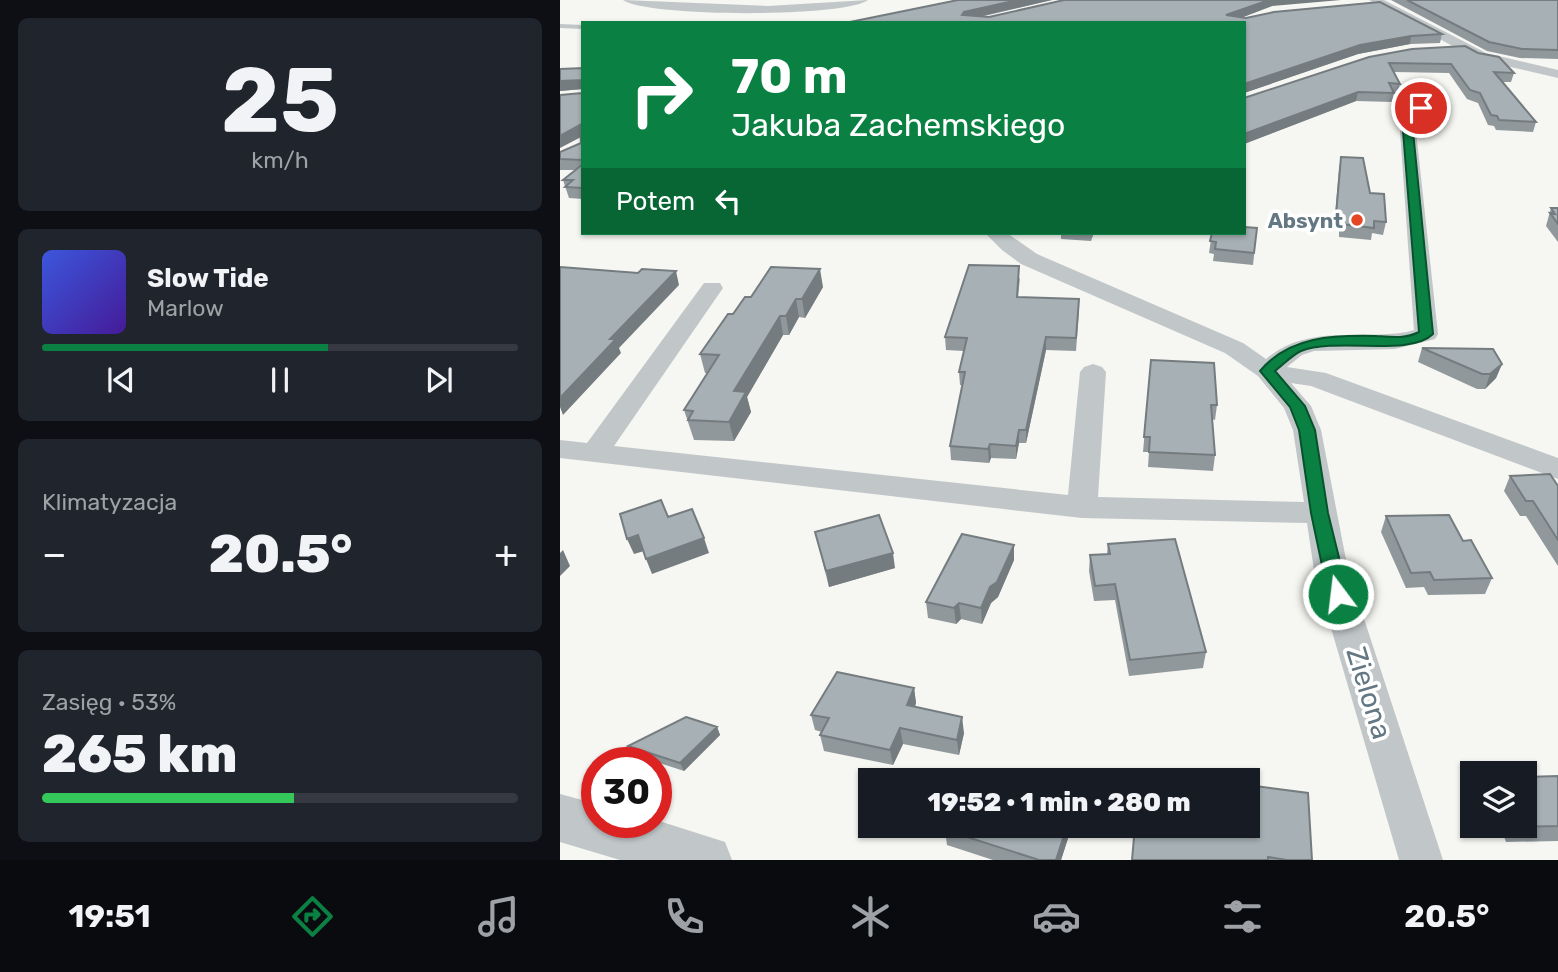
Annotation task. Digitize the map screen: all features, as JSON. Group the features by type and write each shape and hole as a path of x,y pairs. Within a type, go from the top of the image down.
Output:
{"street":[{"path":"629,0 650,6 774,10 808,10 862,0"},
{"path":"1376,2 1461,48 1502,62 1558,74"},
{"path":"1436,49 1461,48"},
{"path":"1267,371 1295,348 1340,340 1410,342 1426,334 1408,131 1421,108"},
{"name":"Zielona","path":"997,235 1029,259 1201,331 1234,348 1267,371 1297,406 1307,430 1331,570 1421,860"},
{"path":"594,453 712,288"},
{"name":"Zielona","path":"1267,371 1317,379 1558,469"},
{"path":"1082,507 1093,372"},
{"path":"560,449 1082,507 1320,513"},
{"path":"560,818 706,860"}],"lane":[{"path":"560,26 581,27"}],"building":[{"path":"958,0 1018,0 964,12 962,15 989,17 1064,0 1269,0 1226,15 1246,18 1274,12 1380,2 1442,34 1411,36 1360,45 1246,83 1246,21 855,21"},
{"path":"1407,0 1558,0 1558,50 1522,49 1489,42"},
{"path":"1465,46 1478,53 1499,57 1514,73 1494,72 1536,122 1499,120 1497,116 1491,115 1480,93 1470,90 1451,64 1389,63 1400,84 1389,83 1394,93 1358,92 1246,133 1246,97 1369,57 1412,49"},
{"path":"581,68 581,80 560,81 560,69"},
{"path":"581,93 581,143 580,125 560,136 560,95"},
{"path":"581,143 581,160 560,159 560,152"},
{"path":"1341,157 1363,158 1370,193 1384,194 1386,222 1374,221 1374,228 1342,224 1342,216 1336,215"},
{"path":"581,166 581,188 565,187 573,180 563,180"},
{"path":"1551,208 1558,208 1558,224 1550,213 1555,214"},
{"path":"1246,227 1257,228 1254,253 1215,249 1216,242 1210,241 1212,235 1246,235"},
{"path":"969,265 1019,266 1017,297 1079,299 1076,338 1046,337 1026,430 1019,430 1016,446 990,444 988,449 950,446 965,372 959,372 967,338 945,337"},
{"path":"560,267 638,273 642,269 676,271 610,339 616,339 560,398"},
{"path":"771,267 820,269 802,299 796,299 786,316 780,316 734,391 746,392 729,422 688,420 693,411 684,410 719,355 700,354 728,314 733,314 745,297 751,297"},
{"path":"1422,348 1493,349 1502,364 1490,374 1482,374"},
{"path":"1151,360 1214,363 1217,405 1211,405 1215,455 1149,452 1150,437 1144,437"},
{"path":"1550,474 1558,486 1558,540 1533,501 1526,501 1510,476"},
{"path":"661,500 668,517 692,509 704,538 646,559 638,535 627,539 620,514"},
{"path":"879,515 893,553 826,571 815,532"},
{"path":"1449,515 1463,541 1471,540 1492,578 1434,580 1430,572 1411,573 1386,516"},
{"path":"962,534 1014,545 997,582 990,587 981,608 959,603 954,608 926,602"},
{"path":"1175,539 1206,652 1130,660 1115,584 1095,586 1090,555 1110,554 1108,544"},
{"path":"837,672 914,688 907,705 962,717 957,740 900,728 890,750 820,735 829,718 811,715"},
{"path":"686,717 717,727 680,763 672,760 672,747 628,746"},
{"path":"1558,776 1558,826 1537,826 1537,777"},
{"path":"1260,787 1308,793 1312,860 1268,857 1268,860 1132,860 1134,838 1260,838"},
{"path":"970,838 1063,838 1056,860 1039,860"}],"place":[{"name":"Absynt","path":"1357,220"}],"route":[{"path":"1338,594 1320,513 1307,430 1297,406 1267,371 1295,348 1340,340 1410,342 1426,334 1408,131 1421,108"}]}
